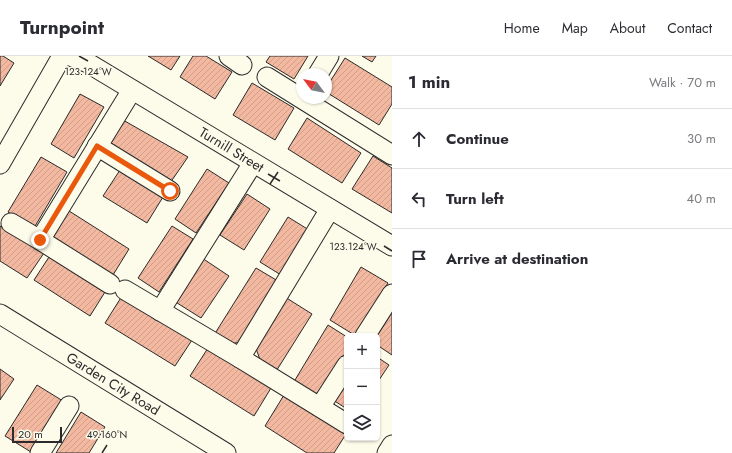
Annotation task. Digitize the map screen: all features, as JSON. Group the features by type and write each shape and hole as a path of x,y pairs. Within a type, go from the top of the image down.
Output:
{"street":[{"path":"0,164 62,56"},
{"name":"Turnill Street","path":"70,56 88,63 392,246"},
{"path":"322,68 329,56"},
{"path":"267,77 296,95"},
{"path":"40,240 132,90"},
{"path":"311,104 392,155"},
{"path":"97,146 170,191"},
{"path":"160,311 252,163"},
{"path":"240,358 330,209"},
{"path":"11,223 117,287 240,358 344,422"},
{"path":"367,333 392,294"},
{"name":"Garden City Road","path":"0,314 226,453"},
{"path":"320,407 344,369"},
{"path":"40,453 69,406"},
{"path":"387,453 392,445"}],"building":[{"path":"0,56 3,56 14,63 0,86"},
{"path":"148,56 180,56 171,70"},
{"path":"193,56 206,56 232,72 215,99 180,77"},
{"path":"270,56 308,56 301,68 296,68 296,76 294,79 266,62"},
{"path":"362,56 376,56 372,62"},
{"path":"345,58 392,87 392,104 379,125 332,96 332,79"},
{"path":"252,83 294,108 275,140 233,115"},
{"path":"80,94 104,107 74,158 51,144"},
{"path":"307,118 361,153 342,183 288,149"},
{"path":"123,120 188,157 170,183 107,147"},
{"path":"373,156 392,168 392,213 352,189"},
{"path":"41,157 67,172 34,228 8,212"},
{"path":"207,169 229,183 196,233 175,219"},
{"path":"120,170 163,197 147,223 103,196"},
{"path":"247,194 270,209 244,250 220,235"},
{"path":"66,209 129,249 113,275 50,236"},
{"path":"288,217 309,230 281,275 260,262"},
{"path":"0,226 44,253 27,278 0,261"},
{"path":"172,226 193,239 159,292 138,278"},
{"path":"49,257 105,292 90,316 34,280"},
{"path":"202,258 229,276 201,318 174,301"},
{"path":"361,267 388,283 358,333 351,333 330,320"},
{"path":"256,268 283,284 248,341 229,344 214,335"},
{"path":"122,296 192,340 175,366 105,323"},
{"path":"285,297 312,314 275,373 262,365 255,346"},
{"path":"392,312 392,355 380,347 379,333"},
{"path":"328,325 344,335 344,356 322,392 309,395 292,385"},
{"path":"208,348 271,388 254,416 190,376"},
{"path":"380,359 389,365 380,378"},
{"path":"0,369 14,379 0,400"},
{"path":"344,383 344,407 333,400"},
{"path":"37,385 63,401 31,452 5,436"},
{"path":"284,395 344,433 344,437 334,453 307,453 265,426"},
{"path":"81,412 105,427 89,453 56,453"}],"route":[{"path":"40,240 97,146 170,191"}]}
